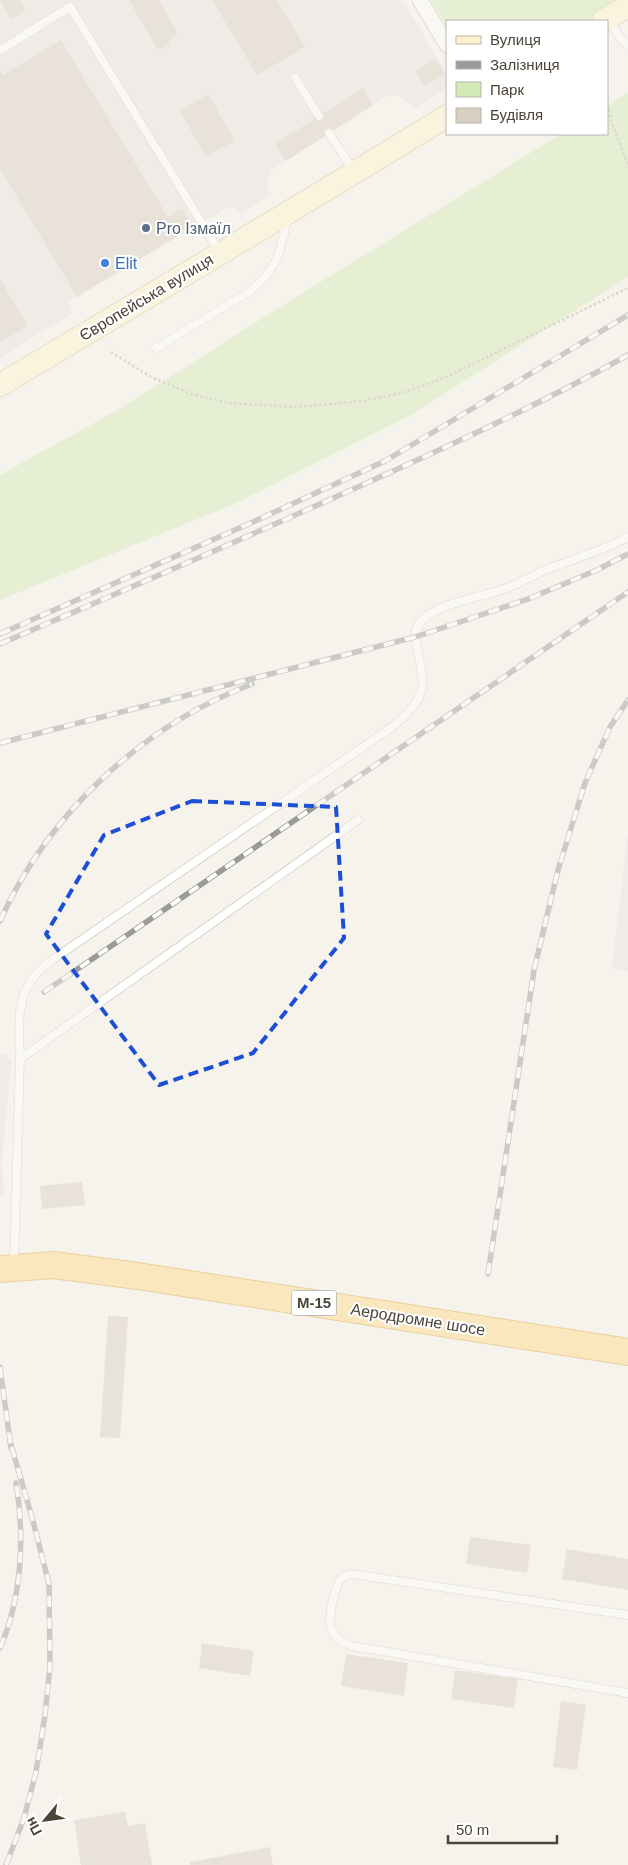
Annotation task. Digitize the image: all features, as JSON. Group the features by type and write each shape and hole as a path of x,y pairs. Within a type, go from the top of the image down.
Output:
{"highway":[{"name":"Аеродромне шосе","path":"7,1268 53,1265 138,1276 628,1352"}],"main road":[{"path":"606,20 628,6"},
{"name":"Європейська вулиця","path":"0,385 446,117"}],"street":[{"path":"420,0 446,43"}],"lane":[{"path":"0,50 70,6 220,253"},
{"path":"608,23 628,45"},
{"path":"294,78 319,116"},
{"path":"329,133 355,172"},
{"path":"156,348 248,292 264,277 277,259 284,235 285,225 282,217"},
{"path":"7,1268 20,1059 18,1023 23,994 36,973 63,952 386,732 404,717 421,696 424,683 415,637 415,630 421,621 437,610 510,587 549,569 595,553 628,537"},
{"path":"20,1059 358,820"},
{"path":"628,1616 352,1574 345,1576 336,1586 330,1621 332,1630 337,1637 343,1643 352,1646 628,1693"}],"path":[{"path":"608,104 628,166"},
{"path":"111,352 151,377 194,395 229,403 294,406 362,401 405,392 446,377 628,288"}],"highlighted area":[{"path":"192,801 336,807 344,938 253,1053 159,1085 46,934 104,835"}],"shaded area":[{"path":"0,0 403,0 446,73 446,89 413,109 408,102 399,96 384,98 272,170 267,182 270,195 239,214 233,205 67,302 72,313 0,358"},
{"path":"628,832 628,971 612,968"},
{"path":"0,1054 5,1054 11,1062 2,1161 4,1195 0,1195"}],"green space":[{"path":"431,0 622,0 588,20 446,20 446,23"},
{"path":"628,93 628,277 411,415 234,504 0,600 0,475 121,408 288,302 559,135 608,135 608,105"}],"building":[{"path":"0,0 20,0 26,10 12,19"},
{"path":"129,0 159,0 178,34 168,40 170,44 158,50"},
{"path":"212,0 277,0 305,47 257,75"},
{"path":"61,40 168,217 182,208 193,227 77,297 0,169 0,70 3,75"},
{"path":"436,59 445,74 425,86 415,71"},
{"path":"363,88 373,105 286,161 275,144"},
{"path":"208,94 235,140 206,157 180,111"},
{"path":"0,279 28,326 0,342"},
{"path":"82,1182 85,1205 42,1209 40,1186"},
{"path":"108,1316 128,1317 120,1438 100,1437"},
{"path":"470,1537 531,1545 527,1573 466,1564"},
{"path":"567,1549 628,1559 628,1590 562,1579"},
{"path":"202,1643 254,1651 250,1676 199,1668"},
{"path":"346,1654 408,1663 404,1696 341,1686"},
{"path":"455,1670 518,1679 514,1708 451,1699"},
{"path":"561,1701 586,1705 577,1770 553,1767"},
{"path":"125,1812 128,1826 145,1823 152,1865 81,1865 74,1820"},
{"path":"270,1847 273,1865 190,1865 190,1862"}],"railway":[{"path":"0,634 253,522 385,461 628,315"},
{"path":"0,644 428,455 529,407 628,355"},
{"path":"0,743 415,637 528,599 597,570 628,554"},
{"path":"44,992 628,592"},
{"path":"0,921 20,882 44,845 72,810 103,778 137,749 173,724 212,702 252,684"},
{"path":"488,1274 534,970 558,870 585,783 610,727 628,700"},
{"path":"0,1367 11,1448"},
{"path":"6,1865 24,1818 36,1772 50,1667 49,1584 10,1441"},
{"path":"0,1648 13,1609 20,1567 21,1546 16,1483"}],"place":[{"name":"Pro Ізмаїл","path":"146,228"},
{"name":"Elit","path":"105,263"}]}
